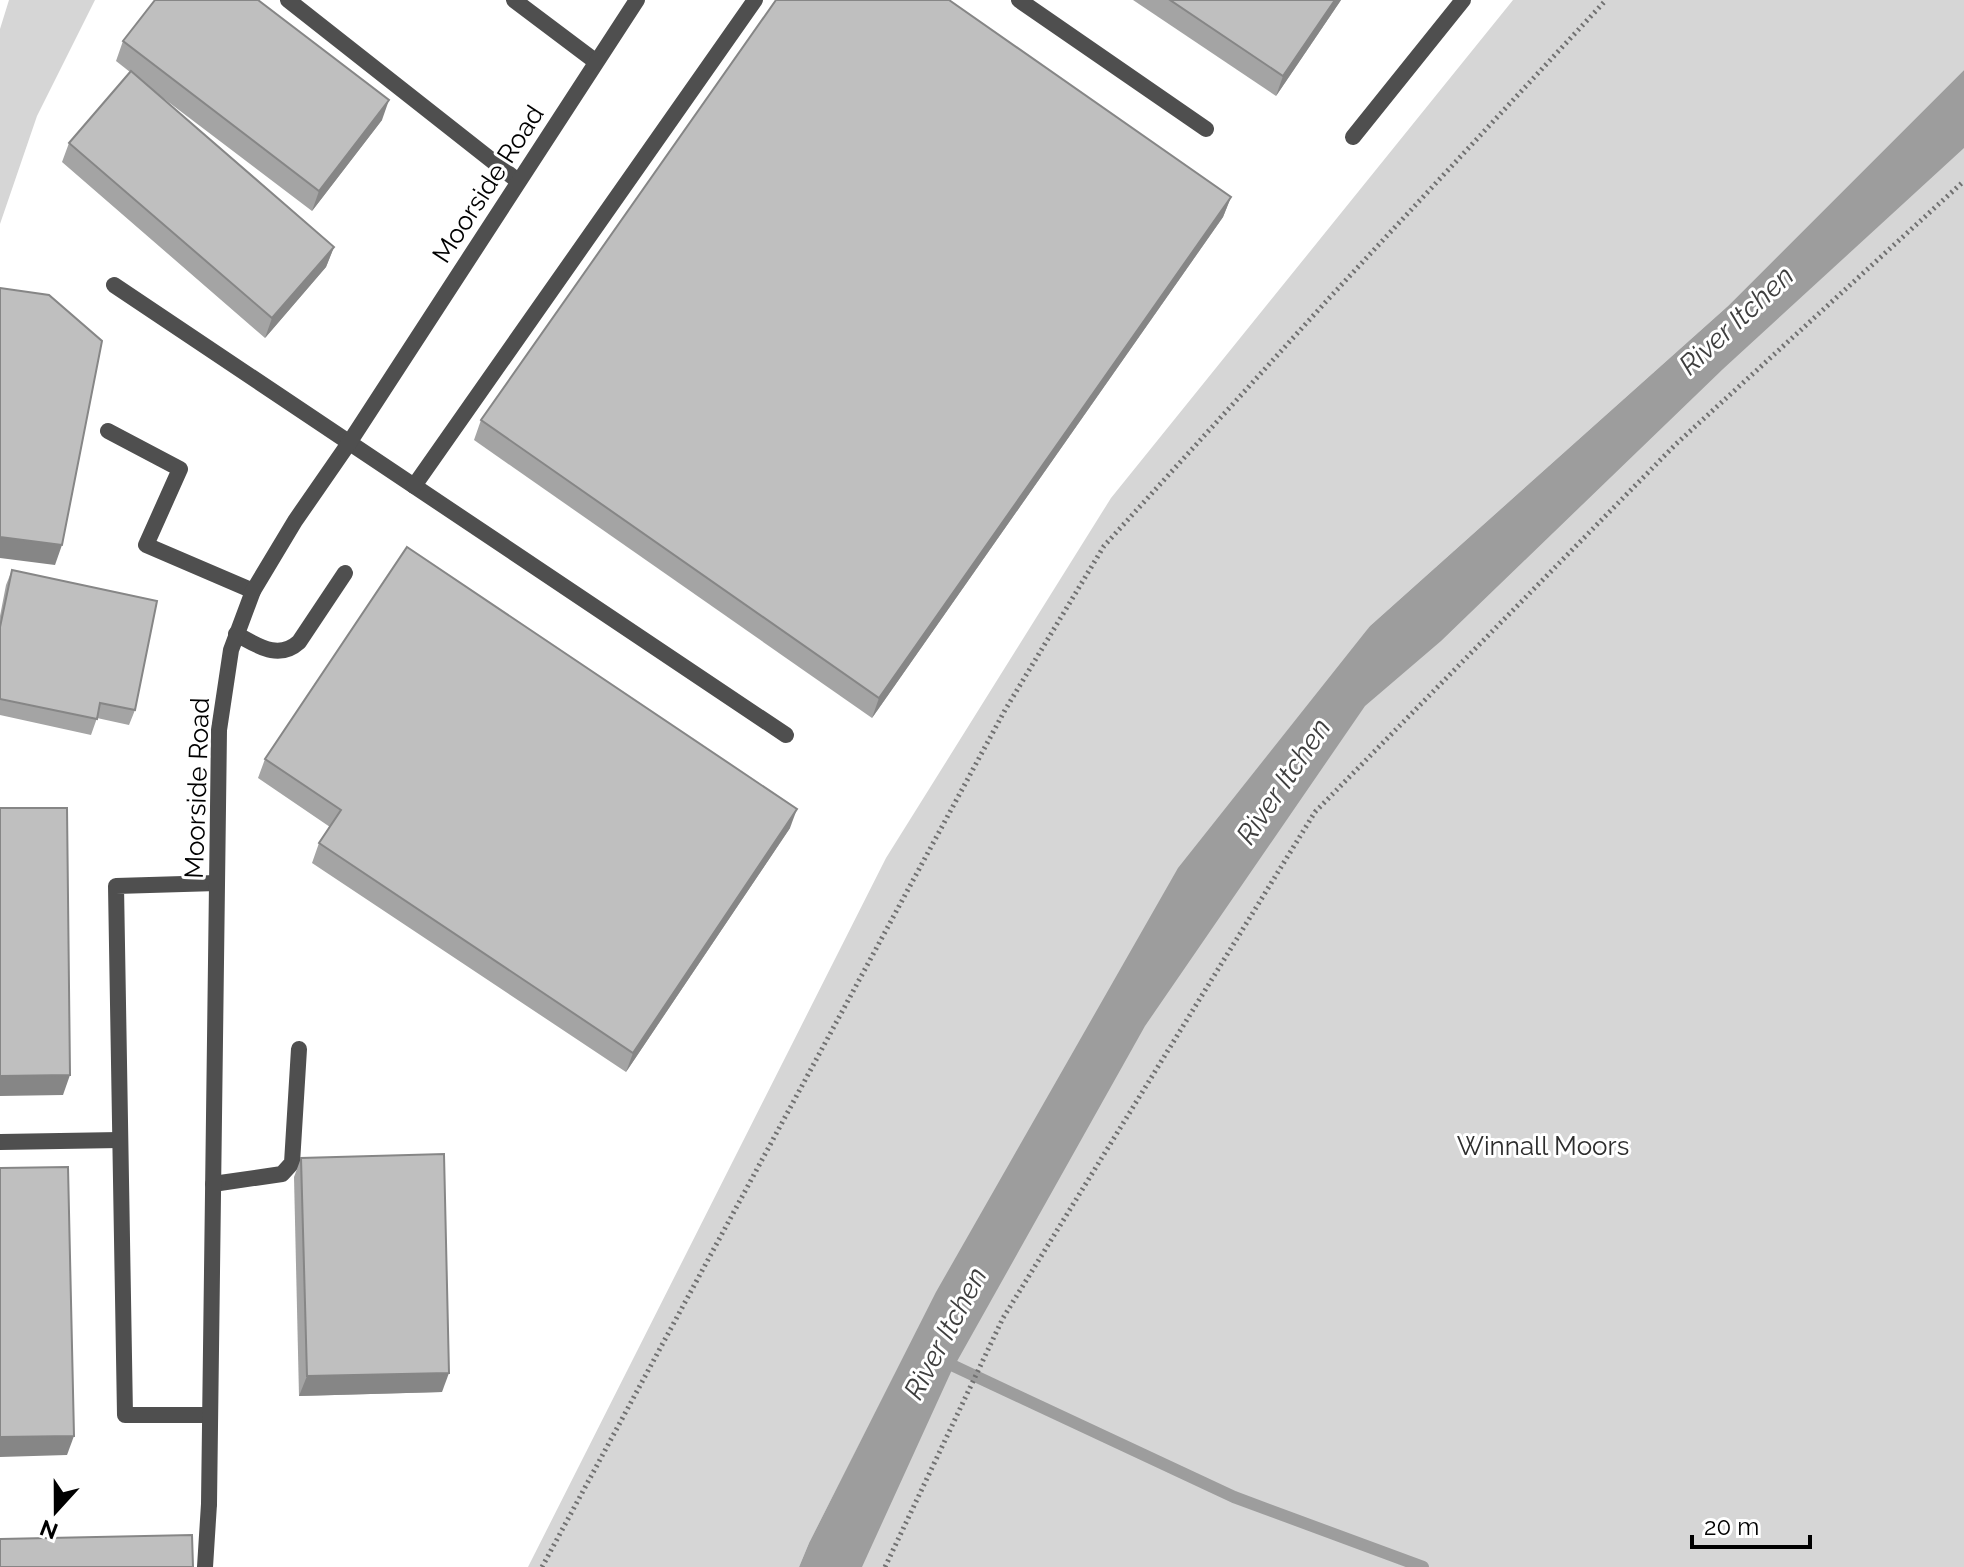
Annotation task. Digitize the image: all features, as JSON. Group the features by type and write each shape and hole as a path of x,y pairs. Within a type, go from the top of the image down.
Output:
{"street":[{"path":"288,0 518,181"},
{"path":"514,0 595,61"},
{"name":"Moorside Road","path":"205,1567 209,1504 219,730 231,650 253,591 295,521 637,0"},
{"path":"414,486 755,0"},
{"path":"1019,0 1206,129"},
{"path":"1353,137 1463,0"},
{"path":"114,285 786,735"},
{"path":"108,431 180,469 146,545 253,591"},
{"path":"236,634 271,651 291,650 345,573"},
{"path":"210,1415 125,1415 116,886 217,883"},
{"path":"213,1184 282,1174 292,1163 299,1049"},
{"path":"0,1142 120,1140"}],"path":[{"path":"542,1567 1005,710 1104,546 1606,0"},
{"path":"885,1567 1003,1318 1315,812 1676,444 1964,181"}],"green space":[{"path":"9,0 95,0 37,116 0,224 0,29"},
{"path":"1513,0 1964,0 1964,70 1728,306 1370,626 937,1292 799,1567 528,1567 886,858 1111,498"},
{"name":"Winnall Moors","path":"1964,106 1964,1567 822,1567 1318,723"}],"water":[{"name":"River Itchen","path":"1964,70 1964,148 1723,369 1441,641 1365,706 1145,1026 951,1372 862,1567 799,1567 936,1292 1178,868 1370,626 1728,306"}],"building":[{"path":"155,0 258,0 389,100 319,191 123,41"},
{"path":"776,0 949,0 1231,197 879,698 481,420"},
{"path":"1170,0 1335,0 1283,76"},
{"path":"131,71 334,247 272,318 69,143"},
{"path":"0,288 49,295 102,341 62,545 0,537"},
{"path":"407,547 797,809 633,1053 319,843 341,810 265,759"},
{"path":"12,570 157,601 135,710 100,703 97,719 0,699 0,627"},
{"path":"0,808 67,808 70,1075 0,1076"},
{"path":"444,1154 449,1373 307,1376 301,1158"},
{"path":"68,1167 74,1436 0,1437 0,1168"},
{"path":"192,1535 193,1567 0,1567 0,1539"}],"waterway":[{"name":"River Itchen","path":"941,1360 1234,1497 1423,1567"}]}
